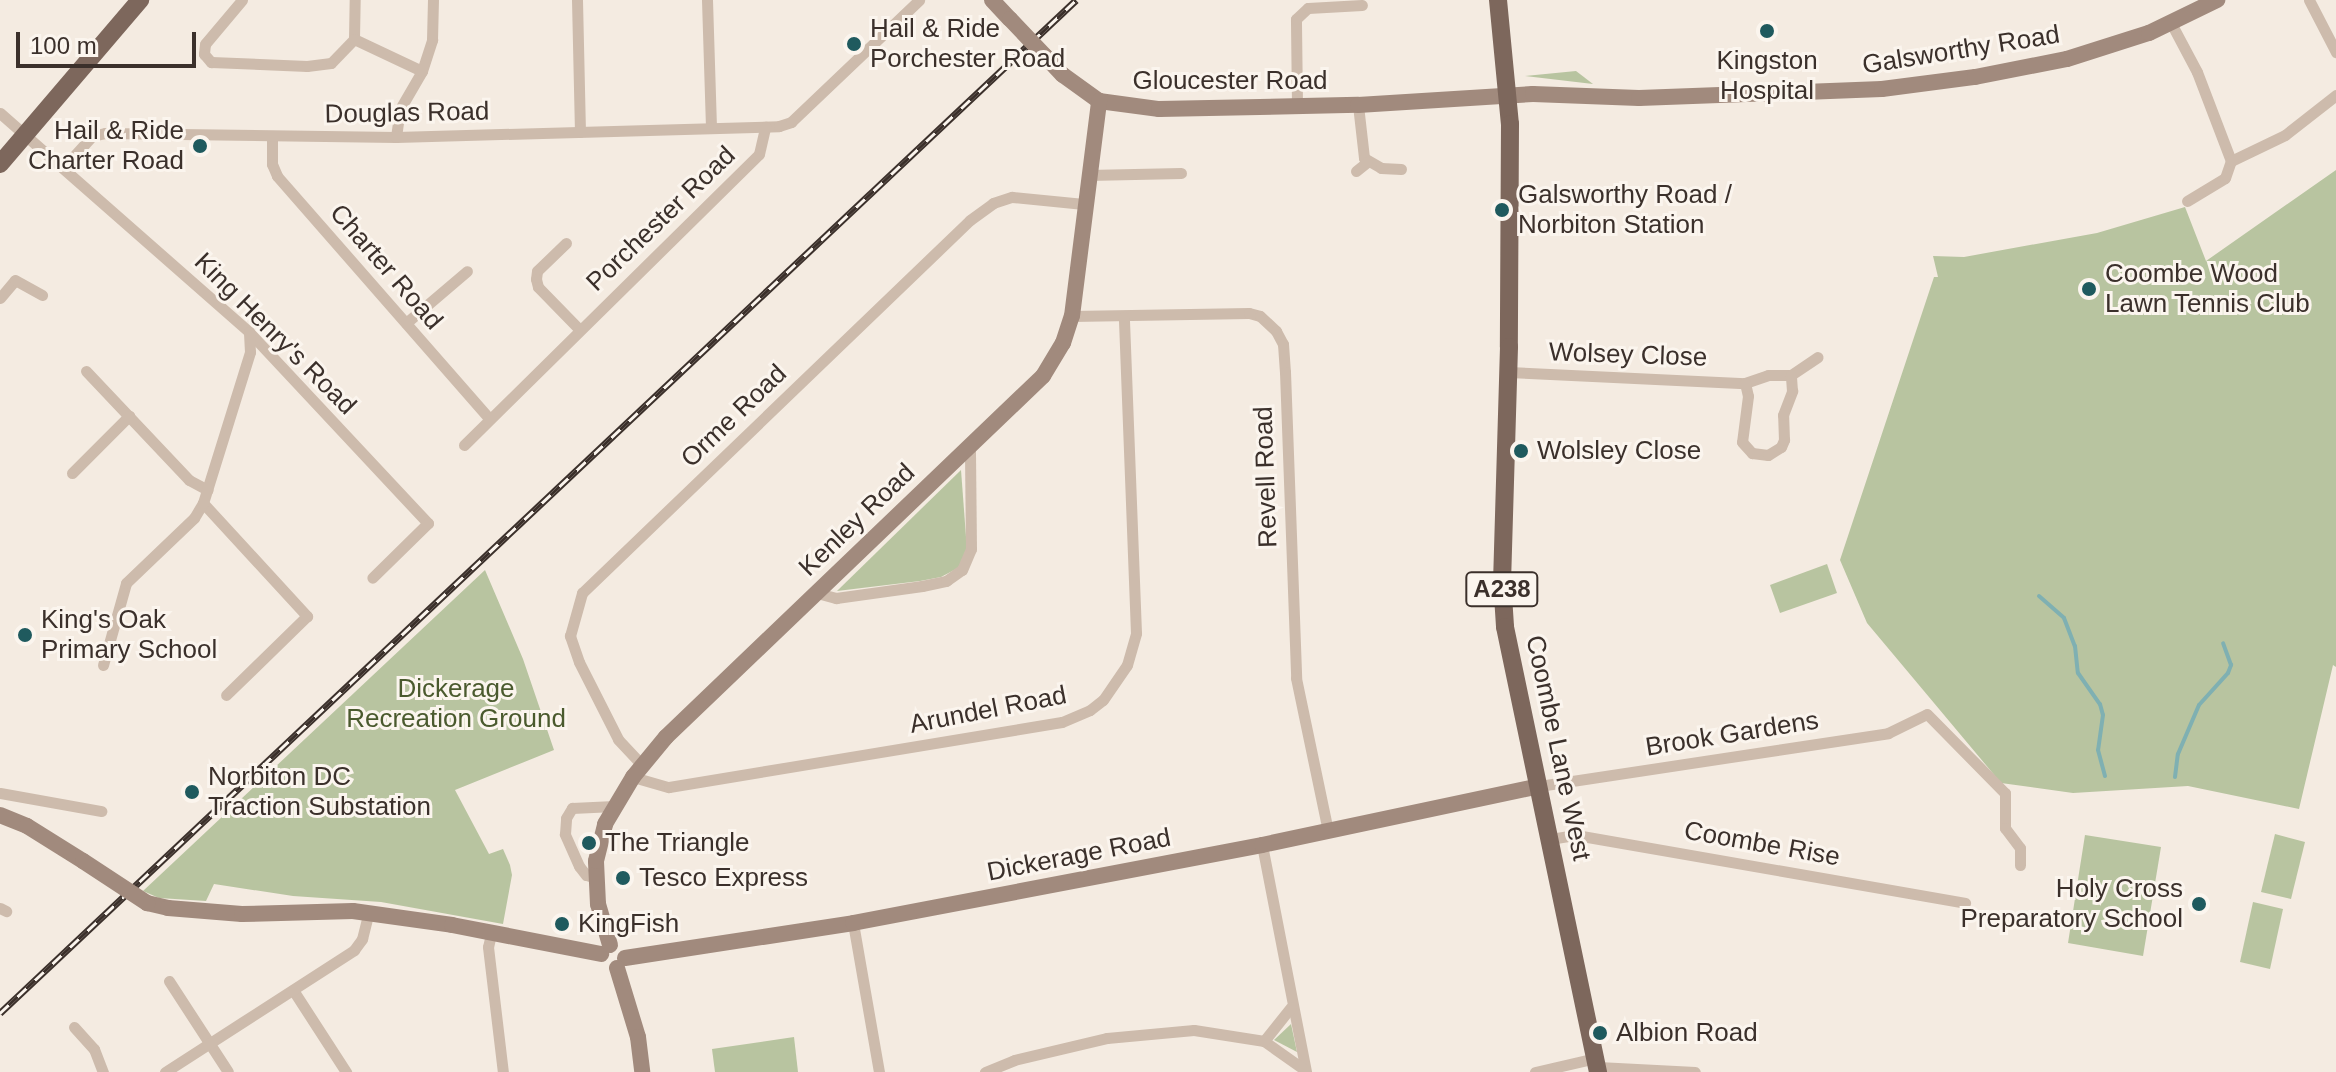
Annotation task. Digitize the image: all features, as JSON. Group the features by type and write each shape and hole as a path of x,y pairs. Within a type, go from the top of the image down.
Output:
{"main road":[{"path":"0,164 140,0"},
{"name":"A238","path":"1498,0 1509,96"},
{"name":"Coombe Lane West","path":"1509,96 1503,609 1515,683 1597,1066"}],"street":[{"path":"242,0 205,44 204,54 211,62 307,66 331,63 354,39 355,0"},
{"path":"396,137 400,109 422,71 432,40 433,0"},
{"path":"577,0 580,132"},
{"path":"707,0 711,128"},
{"path":"765,127 791,122 919,0"},
{"name":"Gloucester Road","path":"992,0 1063,75 1099,101 1159,109 1358,105 1509,96"},
{"name":"Galsworthy Road","path":"1509,96 1639,98 1900,87 1975,77 2108,48 2171,23 2217,0"},
{"path":"2309,0 2336,52"},
{"path":"1297,105 1296,19 1308,8 1362,5"},
{"path":"2171,23 2197,72 2231,161 2225,178 2187,201"},
{"path":"354,39 422,71"},
{"path":"2231,161 2285,135 2336,95"},
{"name":"Kenley Road","path":"606,950 596,878 599,843 614,806 637,771 666,737 1043,376 1063,343 1072,316 1099,101"},
{"path":"1358,105 1367,162"},
{"name":"King Henry's Road","path":"0,113 249,332 428,523 372,578"},
{"name":"Douglas Road","path":"64,167 92,136 105,133 396,137 765,127"},
{"name":"Porchester Road","path":"464,445 759,154 765,127"},
{"name":"Charter Road","path":"272,136 272,164 277,176 489,418"},
{"path":"1367,162 1381,168 1401,169"},
{"path":"1356,171 1367,162"},
{"path":"1088,175 1181,173"},
{"name":"Orme Road","path":"637,771 618,739 570,636 582,593 970,220 993,203 1012,197 1084,204"},
{"path":"566,243 537,271 536,279 538,287 579,329"},
{"path":"406,323 467,271"},
{"path":"0,298 15,280 42,295"},
{"name":"Revell Road","path":"1072,316 1249,313 1269,323 1283,344 1296,678 1328,831"},
{"name":"Arundel Road","path":"637,771 669,787 1062,722 1083,714 1103,700 1127,665 1136,633 1124,317"},
{"path":"103,665 126,583 194,518 203,503 250,352 249,332"},
{"name":"Wolsey Close","path":"1508,372 1745,383 1768,375 1791,375 1818,357"},
{"path":"86,371 189,480 208,490"},
{"path":"1745,383 1748,396 1742,442 1752,453 1768,455 1781,447 1784,440 1783,415 1792,391 1791,375"},
{"path":"72,473 129,416"},
{"path":"817,593 836,598 922,586 946,581 962,570 971,549 970,445"},
{"path":"203,503 307,616 226,695"},
{"name":"Brook Gardens","path":"1539,786 1888,733 1927,714 2005,793 2005,828 2020,848 2020,865"},
{"name":"Dickerage Road","path":"621,963 853,923 1262,845 1539,786"},
{"path":"0,793 101,811"},
{"path":"596,878 586,875 579,866 565,834 566,818 572,808 614,806"},
{"path":"0,815 27,826 147,903 168,908 242,914 341,910 606,950 622,948 621,963 638,1037 642,1072"},
{"name":"Coombe Rise","path":"1550,839 1576,835 1598,838 1965,903"},
{"path":"1262,845 1291,1007 1306,1071"},
{"path":"165,1072 354,950 362,939 368,915"},
{"path":"853,923 878,1067 885,1072"},
{"path":"491,934 488,947 503,1072"},
{"path":"169,981 228,1072"},
{"path":"293,990 346,1072"},
{"path":"1264,1041 1291,1007"},
{"path":"74,1027 94,1049 103,1072"},
{"path":"985,1072 1014,1060 1107,1038 1194,1030 1264,1041 1306,1071"},
{"path":"1535,1072 1597,1066 1695,1072"}],"green space":[{"path":"1576,71 1593,84 1525,76"},
{"path":"2336,170 2336,667 2333,665 2299,809 2188,786 2073,793 2001,783 1867,623 1840,560 1934,277 1938,277 1933,256 1964,257 2097,233 2185,207 2206,261"},
{"path":"961,470 967,550 958,568 941,577 920,581 837,591"},
{"path":"1827,564 1837,593 1780,613 1770,585"},
{"name":"Dickerage Recreation Ground","path":"485,570 523,659 554,750 455,790 489,854 503,849 510,865 512,875 503,924 381,902 293,896 214,884 206,901 159,898 143,891"},
{"path":"2275,834 2305,842 2291,899 2261,892"},
{"path":"2085,835 2161,847 2143,956 2068,943"},
{"path":"2253,902 2283,909 2270,969 2240,962"},
{"path":"1291,1024 1297,1052 1274,1040"},
{"path":"794,1037 798,1072 715,1072 712,1049"}],"waterway":[{"path":"2039,596 2064,618 2075,646 2078,673 2100,704 2103,715 2098,750 2105,776"},
{"path":"2175,777 2178,754 2199,705 2228,673 2231,665 2223,643"}],"railway":[{"path":"0,1013 1076,0"}],"place":[{"name":"Kingston Hospital","path":"1767,31"},
{"name":"Hail & Ride Porchester Road","path":"854,44"},
{"name":"Hail & Ride Charter Road","path":"200,146"},
{"name":"Galsworthy Road / Norbiton Station","path":"1502,210"},
{"name":"Coombe Wood Lawn Tennis Club","path":"2089,289"},
{"name":"Wolsley Close","path":"1521,451"},
{"name":"King's Oak Primary School","path":"25,635"},
{"name":"Norbiton DC Traction Substation","path":"192,792"},
{"name":"The Triangle","path":"589,843"},
{"name":"Tesco Express","path":"623,878"},
{"name":"Holy Cross Preparatory School","path":"2199,904"},
{"name":"KingFish","path":"562,924"},
{"name":"Albion Road","path":"1600,1033"}]}
